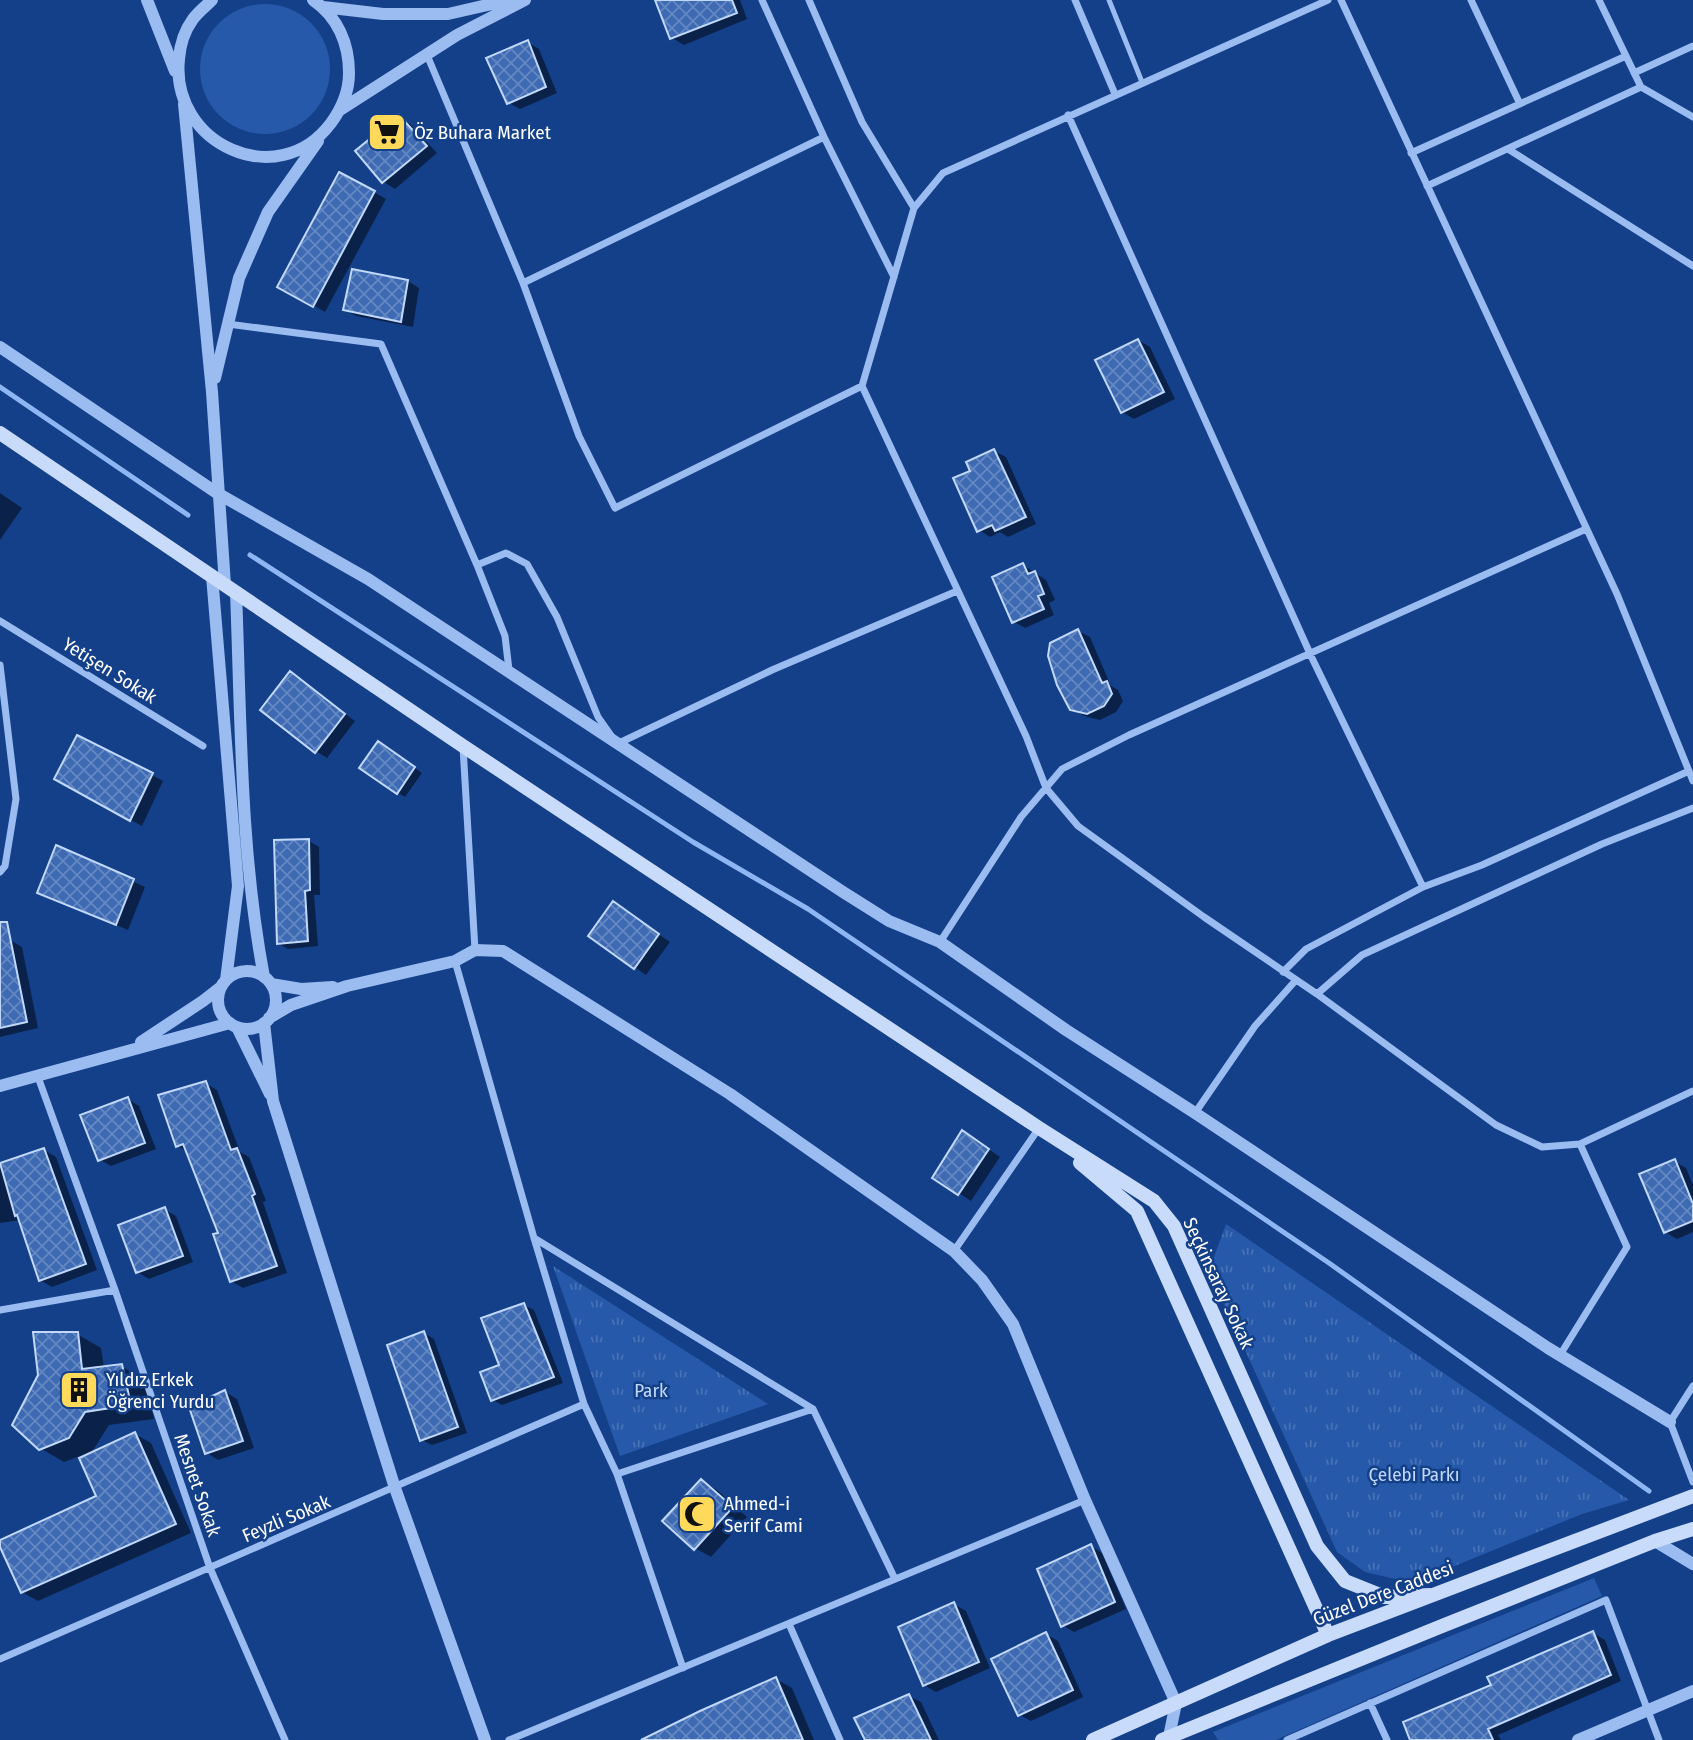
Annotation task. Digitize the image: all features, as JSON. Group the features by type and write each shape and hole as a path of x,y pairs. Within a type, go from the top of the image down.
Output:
{"main road":[{"path":"0,433 463,746 1039,1128 1137,1211 1328,1635"},
{"name":"Seçkinsaray Sokak","path":"1039,1128 1154,1201 1174,1226 1317,1546 1345,1581 1384,1597 1430,1595"},
{"name":"Güzel Dere Caddesi","path":"1093,1740 1328,1635 1693,1496"},
{"path":"1167,1739 1656,1541 1693,1529"}],"street":[{"path":"147,0 178,78 184,104 212,393 217,493 245,829 258,945 276,1001 267,1020 273,1101"},
{"path":"178,78 180,46 193,19 212,0"},
{"path":"318,3 383,14 448,14 509,0"},
{"path":"340,110 457,35 525,0"},
{"path":"762,0 824,136 894,277"},
{"path":"810,0 862,122 914,208"},
{"path":"1075,0 1115,94"},
{"path":"1328,0 943,173 914,208 862,386 1026,736 1046,788 1078,826 1204,918 1317,994 1496,1125 1542,1147 1580,1144 1693,1091"},
{"path":"1341,0 1617,594 1693,781"},
{"path":"1471,0 1520,104"},
{"path":"1600,0 1641,87 1693,117"},
{"path":"212,393 239,278 268,212 340,110 349,84 349,56 340,29 318,3"},
{"path":"1634,73 1693,46"},
{"path":"426,55 523,283 579,436 615,508 862,386"},
{"path":"1411,153 1626,56"},
{"path":"1427,186 1641,87"},
{"path":"184,104 196,124 212,140 233,151 255,156 278,155 300,149 323,133"},
{"path":"1068,115 1310,653 1423,887"},
{"path":"523,283 824,136"},
{"path":"1508,149 1693,266"},
{"path":"228,324 381,344 505,636 509,673"},
{"path":"0,347 217,493 368,579 866,907 889,921 940,942 1066,1030 1560,1355 1670,1422 1693,1482"},
{"path":"940,942 1021,817 1062,769 1310,653 1586,530"},
{"path":"477,565 506,553 527,564 557,617 598,717 617,744"},
{"path":"225,584 238,886 219,994 220,1010 233,1025 273,1101 395,1488 485,1740"},
{"path":"617,744 772,670 957,591"},
{"name":"Yetişen Sokak","path":"0,621 203,746"},
{"path":"0,665 16,799 5,866 0,872"},
{"path":"463,746 475,950"},
{"path":"1283,972 1306,949 1423,887 1482,865 1689,771"},
{"path":"1317,994 1362,955 1602,845 1693,808"},
{"path":"0,1086 129,1049 233,1025 251,1028 291,1005 348,986 455,961 475,950 503,951 730,1094 954,1251 982,1280 1013,1324 1085,1500 1176,1703 1167,1739"},
{"path":"455,961 584,1404 617,1474 683,1668"},
{"path":"129,1049 244,971 251,971 268,980 301,989 348,986"},
{"path":"1195,1113 1255,1026 1296,980"},
{"name":"Mesnet Sokak","path":"38,1077 115,1290 210,1568 285,1740"},
{"path":"954,1251 1039,1128"},
{"path":"1560,1355 1628,1247 1580,1144"},
{"path":"534,1238 813,1409 895,1579"},
{"path":"0,1310 115,1290"},
{"path":"1670,1422 1693,1387"},
{"name":"Feyzli Sokak","path":"0,1659 584,1404"},
{"path":"617,1474 813,1409"},
{"path":"509,1740 1085,1500"},
{"path":"1656,1541 1693,1564"},
{"path":"1287,1740 1606,1600 1659,1740"},
{"path":"789,1623 840,1740"},
{"path":"1578,1740 1693,1691"},
{"path":"1370,1703 1387,1740"}],"lane":[{"path":"1109,0 1142,82"}],"green space":[{"path":"265,4 290,9 311,23 325,44 330,69 325,94 311,115 290,129 265,134 240,129 219,115 205,94 200,69 205,44 219,23 240,9"},
{"name":"Çelebi Parkı","path":"1226,1224 1629,1500 1582,1514 1413,1583 1365,1572 1337,1552 1209,1271"},
{"name":"Park","path":"553,1266 768,1404 620,1456"},
{"path":"1594,1578 1602,1596 1276,1740 1218,1740 1213,1732"}],"building":[{"path":"655,0 732,0 737,13 670,39"},
{"path":"528,40 546,87 507,104 486,58"},
{"path":"399,115 427,146 382,183 355,151"},
{"path":"339,172 375,191 313,307 277,287"},
{"path":"352,269 408,280 401,322 343,310"},
{"path":"1138,339 1164,392 1121,413 1095,360"},
{"path":"994,449 1026,517 995,531 992,525 977,532 953,478 970,471 966,462"},
{"path":"1023,563 1028,574 1035,571 1044,594 1038,596 1044,609 1012,623 992,577"},
{"path":"1078,629 1102,683 1107,681 1112,694 1104,706 1087,714 1070,710 1057,685 1048,656 1050,643"},
{"path":"290,671 345,714 315,753 260,710"},
{"path":"77,735 153,773 130,821 54,779"},
{"path":"378,741 415,767 397,794 359,768"},
{"path":"309,839 310,890 305,891 308,941 277,944 274,840"},
{"path":"56,845 134,879 116,925 37,893"},
{"path":"613,901 659,934 634,969 588,936"},
{"path":"0,922 7,922 27,1022 0,1028"},
{"path":"206,1081 231,1150 237,1148 255,1194 252,1196 277,1266 230,1282 213,1234 218,1233 183,1144 176,1147 158,1095"},
{"path":"128,1097 145,1143 98,1161 80,1115"},
{"path":"962,1130 989,1149 958,1195 932,1178"},
{"path":"44,1148 86,1264 39,1281 17,1215 15,1216 0,1163"},
{"path":"1675,1159 1693,1204 1693,1221 1664,1233 1639,1174"},
{"path":"165,1207 183,1256 136,1273 118,1225"},
{"path":"524,1303 554,1377 491,1401 480,1372 499,1365 481,1318"},
{"path":"424,1331 458,1427 420,1441 387,1345"},
{"name":"Yıldız Erkek Öğrenci Yurdu","path":"33,1332 78,1332 82,1369 122,1364 131,1405 85,1412 69,1438 39,1450 12,1425 38,1375"},
{"path":"225,1390 243,1441 205,1454 189,1407"},
{"path":"135,1432 176,1524 21,1593 0,1547 0,1540 96,1496 79,1458"},
{"name":"Ahmed-i Serif Cami","path":"701,1479 733,1507 694,1550 662,1521"},
{"path":"1091,1544 1115,1602 1061,1627 1037,1569"},
{"path":"954,1602 979,1662 923,1686 898,1627"},
{"path":"1593,1631 1611,1675 1488,1729 1493,1740 1410,1740 1403,1722 1491,1685 1487,1677"},
{"path":"1046,1632 1073,1690 1018,1716 991,1659"},
{"path":"776,1677 803,1740 641,1740 700,1711"},
{"path":"909,1694 931,1740 865,1740 854,1718"}],"waterway":[{"path":"0,387 188,515"},
{"path":"250,555 693,842 808,909 1329,1263 1649,1491"}],"place":[{"name":"Öz Buhara Market","path":"387,132"},
{"name":"Yıldız Erkek Öğrenci Yurdu","path":"79,1390"},
{"name":"Ahmed-i Serif Cami","path":"697,1514"}]}
